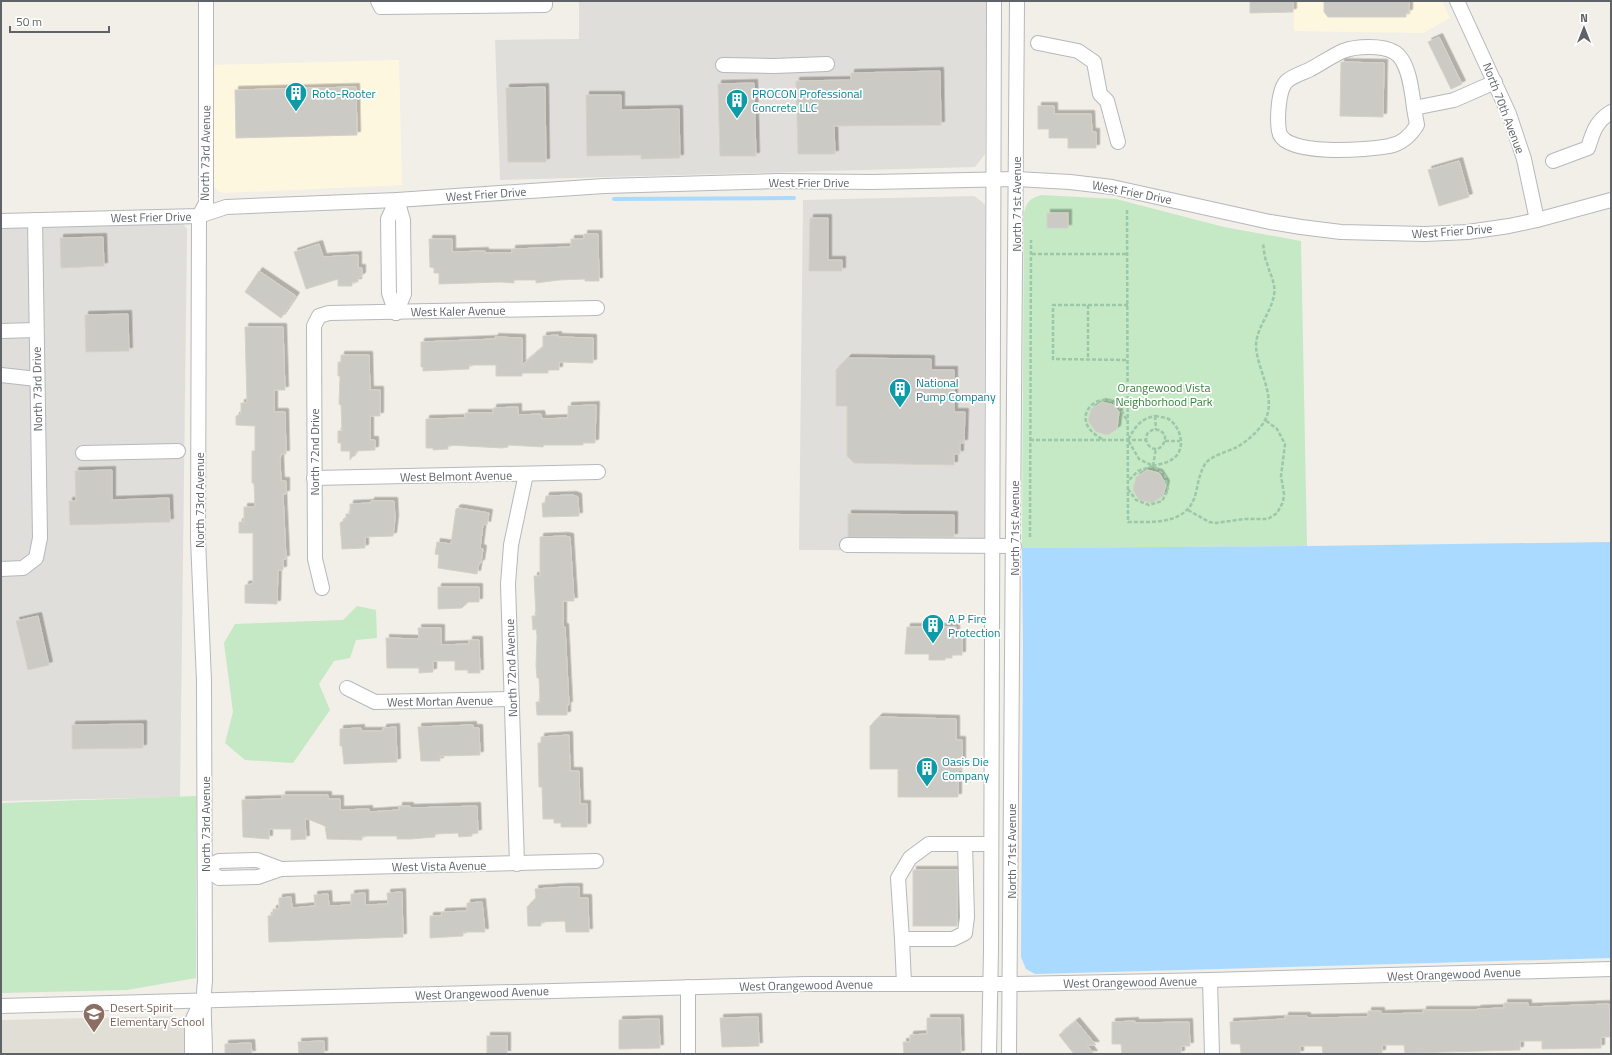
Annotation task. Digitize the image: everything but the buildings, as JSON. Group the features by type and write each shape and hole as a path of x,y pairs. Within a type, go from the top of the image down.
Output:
{"street":[{"name":"North 73rd Avenue","path":"205,1054 205,1021 202,1000 205,980 204,681 198,538 199,216 206,203 206,1"},
{"path":"378,1 381,7 545,5 545,1"},
{"name":"North 71st Avenue","path":"989,1054 994,1"},
{"name":"North 71st Avenue","path":"1009,1054 1017,1"},
{"name":"North 70th Avenue","path":"1457,1 1509,114 1524,159 1537,220"},
{"path":"1038,43 1078,51 1094,62 1100,94 1107,101 1118,142"},
{"path":"994,44 1017,44"},
{"path":"1362,48 1382,49 1395,52 1402,61 1409,76 1414,108 1417,125 1412,134 1390,146 1319,151 1290,144 1284,141 1279,132 1282,91 1287,81 1344,51 1362,48"},
{"path":"723,65 774,66 827,64"},
{"path":"1414,108 1454,100 1495,82"},
{"path":"1553,160 1588,148 1594,129 1601,119 1611,112"},
{"name":"West Frier Drive","path":"1,221 199,216 226,207 397,200 604,186 778,181 872,182 1016,180 1070,182 1138,191 1270,222 1341,232 1432,234 1468,232 1537,220 1611,200"},
{"path":"396,313 389,293 388,219 397,200"},
{"name":"North 73rd Drive","path":"1,569 24,568 36,558 40,538 35,220"},
{"name":"West Kaler Avenue","path":"319,316 329,313 396,313 597,308"},
{"name":"North 72nd Drive","path":"319,316 314,326 314,478 315,559 322,588"},
{"path":"1,331 36,330"},
{"path":"992,359 1014,360"},
{"path":"1,375 37,379"},
{"path":"83,453 178,451"},
{"name":"West Belmont Avenue","path":"314,478 598,472"},
{"name":"North 72nd Avenue","path":"517,864 508,603 509,565 514,526 526,474"},
{"path":"847,545 1014,546"},
{"name":"West Mortan Avenue","path":"347,688 376,702 512,699"},
{"path":"904,984 898,878 910,858 929,844 991,844"},
{"path":"902,940 953,940 965,933 967,917 965,844"},
{"name":"West Vista Avenue","path":"205,868 219,878 258,877 282,869 596,861"},
{"name":"West Orangewood Avenue","path":"1,1006 688,987 1010,984 1611,969"},
{"path":"1210,980 1212,1054"},
{"path":"688,987 688,1054"},
{"name":"North 73rd Avenue","path":"192,1054 192,1021 202,1000"}],"path":[{"path":"1127,210 1128,522 1167,520 1178,517 1188,510 1192,505 1202,470 1206,463 1237,447 1252,437 1265,420 1267,411 1267,385 1256,345 1260,330 1272,303 1275,286 1266,263 1263,243"},
{"path":"1030,537 1031,240"},
{"path":"1032,254 1128,254"},
{"path":"1128,305 1053,305 1053,359 1128,360"},
{"path":"1088,305 1088,359"},
{"path":"1104,440 1090,431 1086,424 1089,407 1095,402 1110,400 1116,403 1128,421"},
{"path":"1128,440 1137,424 1147,418 1155,416 1169,419 1177,426 1180,434 1178,454 1174,458 1165,463 1138,472 1128,481"},
{"path":"1155,416 1156,430"},
{"path":"1188,510 1209,522 1216,523 1244,519 1268,519 1277,512 1283,502 1284,494 1281,476 1285,444 1277,429 1265,420"},
{"path":"1152,430 1160,430 1165,435 1163,446 1156,448 1147,445 1146,440 1147,434 1152,430"},
{"path":"1030,440 1146,440"},
{"path":"1128,440 1139,459 1153,466 1166,476 1168,480 1168,490 1162,501 1152,505 1145,505 1136,500 1128,489"},
{"path":"1165,441 1180,441"},
{"path":"1153,466 1156,448"}],"shaded area":[{"path":"579,1 986,1 985,154 975,167 500,180 495,40 579,39"},
{"path":"1294,1 1442,1 1450,18 1423,33 1294,31"},
{"path":"399,60 402,185 224,193 218,191 214,186 214,65"},
{"path":"974,196 985,205 984,551 799,550 803,200"},
{"path":"181,221 187,229 187,236 180,797 1,801 1,225"},
{"name":"Desert Spirit Elementary School","path":"175,1016 181,1020 187,1032 188,1054 1,1054 1,1020"}],"green space":[{"name":"Orangewood Vista Neighborhood Park","path":"1041,195 1116,199 1224,227 1301,241 1307,546 1022,548 1024,213 1026,206 1030,201"},
{"path":"357,606 376,610 377,638 356,640 350,658 334,661 319,684 330,710 293,763 245,760 225,743 233,712 224,643 235,624 343,620"},
{"path":"196,796 196,978 127,990 1,993 1,803"}],"water":[{"path":"1611,542 1611,958 1035,974 1026,969 1021,957 1023,646 1022,548"}],"waterway":[{"path":"614,199 794,198"}],"place":[{"name":"Roto-Rooter","path":"296,112"},
{"name":"PROCON Professional Concrete LLC","path":"737,120"},
{"name":"National Pump Company","path":"900,408"},
{"name":"A P Fire Protection","path":"933,644"},
{"name":"Oasis Die Company","path":"927,788"},
{"name":"Desert Spirit Elementary School","path":"94,1034"}]}
